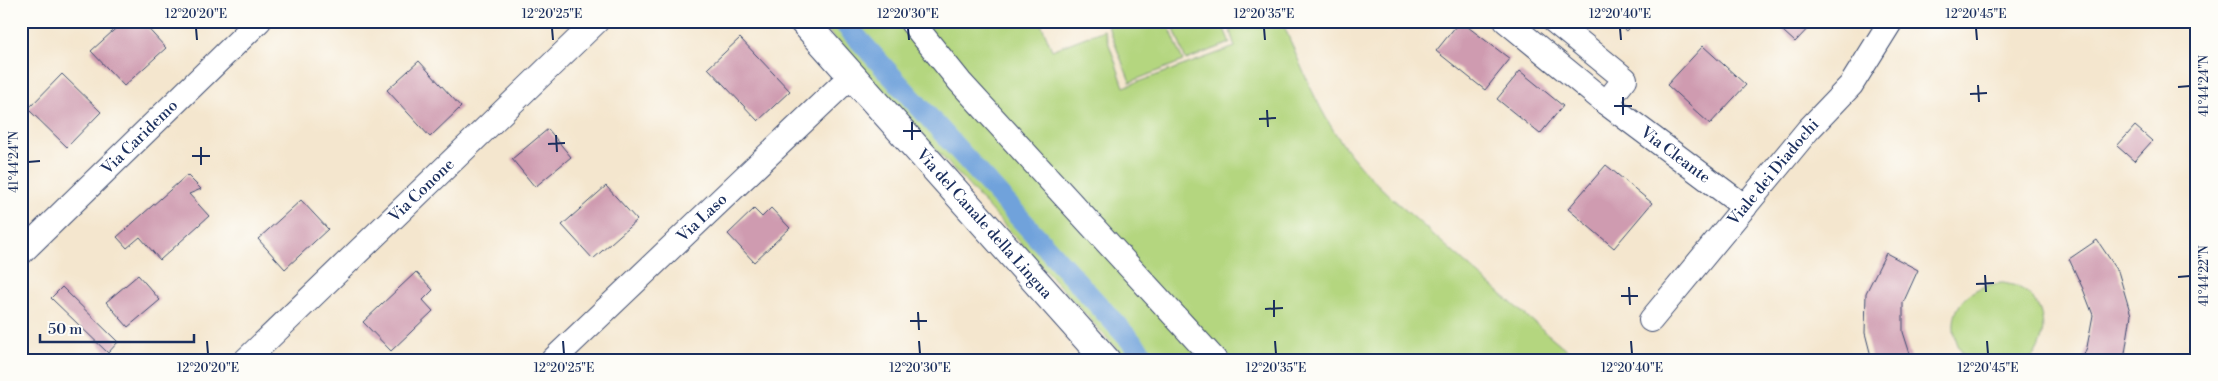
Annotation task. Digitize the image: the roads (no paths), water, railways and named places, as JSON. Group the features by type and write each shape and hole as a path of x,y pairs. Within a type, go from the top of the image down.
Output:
{"street":[{"name":"Via Caridemo","path":"21,252 259,21"},
{"name":"Via Conone","path":"246,360 597,21"},
{"name":"Via del Canale della Lingua","path":"803,21 1106,360"},
{"path":"911,21 960,82 1216,360"},
{"name":"Via Cleante","path":"1506,21 1606,103 1745,207"},
{"path":"1554,21 1625,79 1606,103"},
{"name":"Viale dei Diadochi","path":"1651,320 1808,130 1851,85 1891,21"},
{"name":"Via Laso","path":"553,360 851,76"}],"waterway":[{"path":"842,21 1148,360"}]}
